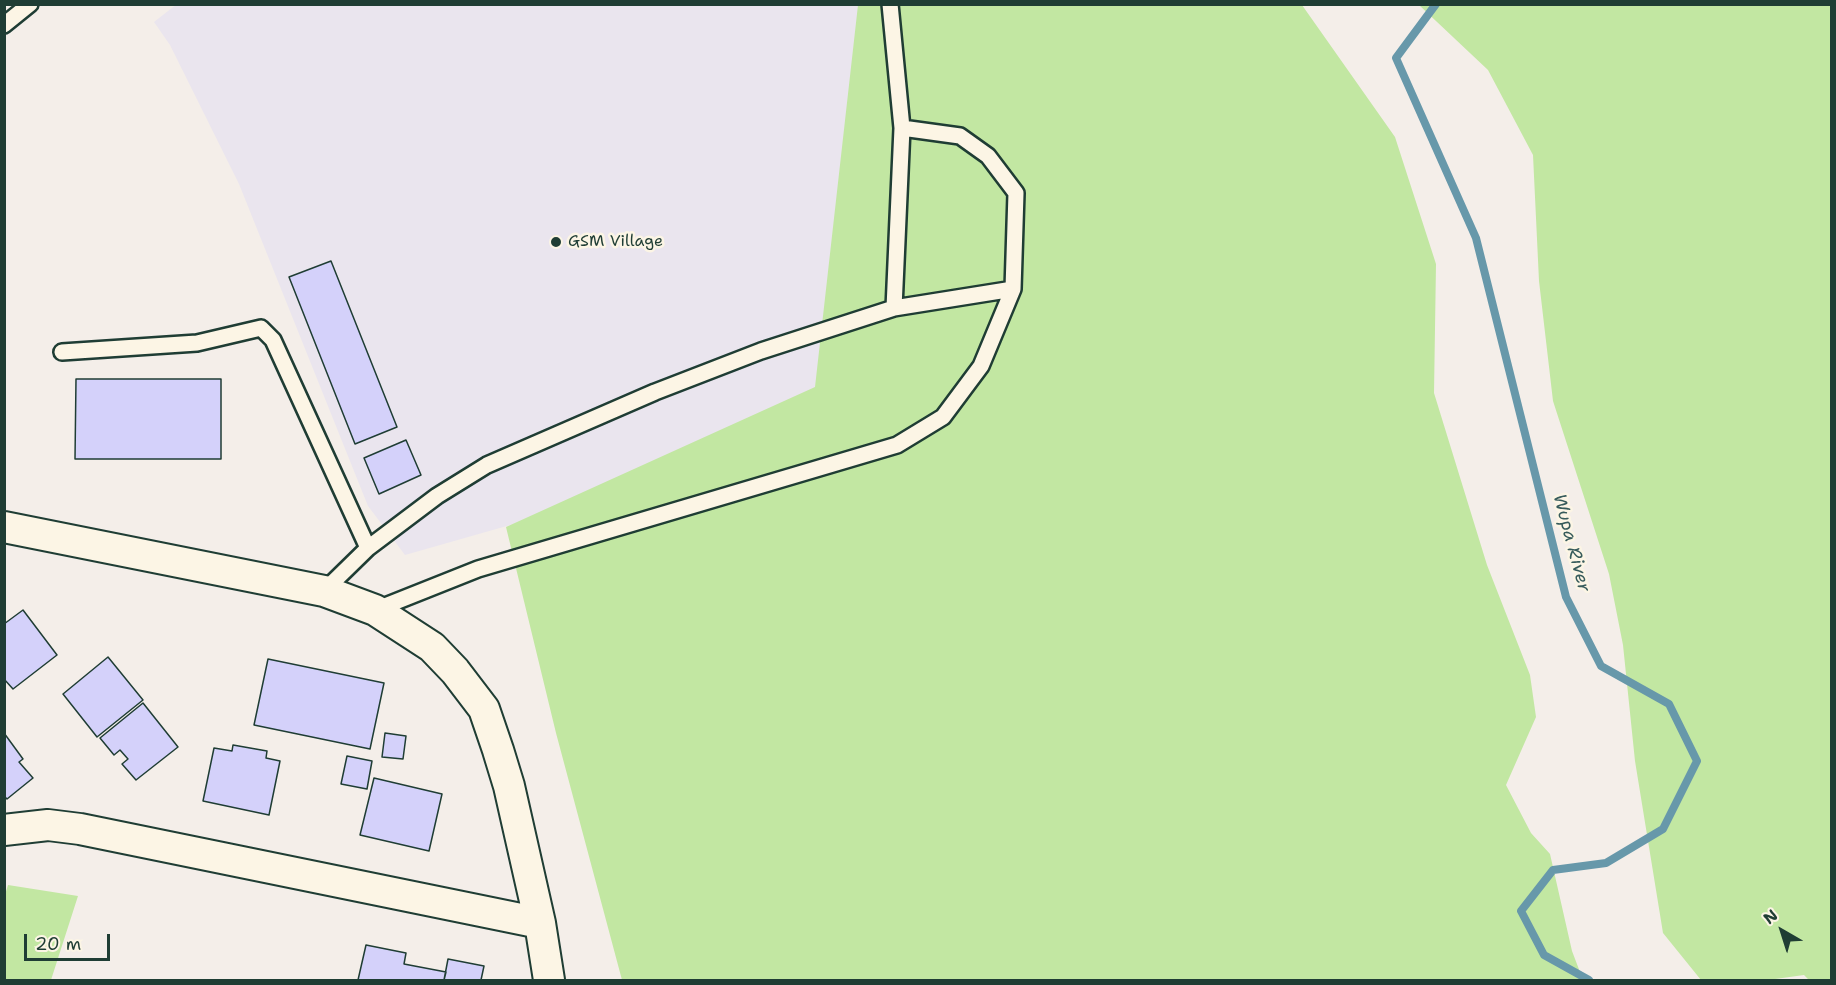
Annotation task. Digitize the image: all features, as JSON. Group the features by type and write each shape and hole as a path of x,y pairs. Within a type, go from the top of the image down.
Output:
{"street":[{"path":"4,527 324,591 375,610 432,647 455,671 483,709 509,786 540,923 549,981"},
{"path":"4,830 48,825 80,829 540,923"}],"lane":[{"path":"4,25 30,4"},
{"path":"890,4 902,128 894,308"},
{"path":"375,610 478,569 897,445 943,417 981,366 1013,289 1016,193 988,156 960,136 902,128"},
{"path":"324,591 368,548 437,496 488,465 750,355 894,308 1013,289"},
{"path":"62,352 197,343 261,328 273,340 368,548"}],"shaded area":[{"name":"GSM Village","path":"177,4 878,5 819,437 405,555 368,506 239,184 170,45 154,22"}],"green space":[{"path":"858,5 1302,5 1395,137 1436,264 1434,393 1487,565 1530,675 1536,717 1506,785 1531,833 1550,854 1572,951 1583,980 622,980 556,733 506,527 815,387"},
{"path":"1419,5 1831,5 1831,980 1809,980 1804,975 1768,980 1701,980 1663,933 1635,761 1623,645 1609,574 1553,401 1539,281 1533,155 1488,70"},
{"path":"8,885 78,896 51,980 5,980 4,898"}],"building":[{"path":"331,261 397,427 355,444 289,277"},
{"path":"76,379 221,379 221,459 75,459"},
{"path":"406,440 421,475 379,494 364,458"},
{"path":"23,610 57,655 13,689 4,679 4,624"},
{"path":"108,657 143,700 97,737 63,694"},
{"path":"268,659 384,683 370,749 254,725"},
{"path":"143,703 178,747 136,780 122,764 128,759 120,750 114,755 100,738"},
{"path":"4,733 23,759 19,762 33,778 7,799 4,796"},
{"path":"385,733 406,736 403,759 382,757"},
{"path":"233,745 267,751 266,758 280,761 269,815 203,801 214,748 232,751"},
{"path":"347,756 372,761 367,789 341,784"},
{"path":"374,778 442,794 429,851 360,835"},
{"path":"366,945 406,953 404,964 446,972 444,980 358,980"},
{"path":"448,959 484,966 481,980 444,980"}],"waterway":[{"name":"Wupa River","path":"1436,4 1396,58 1476,238 1566,597 1601,666 1669,704 1697,761 1663,829 1606,863 1553,870 1521,911 1544,955 1589,980"}],"place":[{"name":"GSM Village","path":"556,242"}]}
